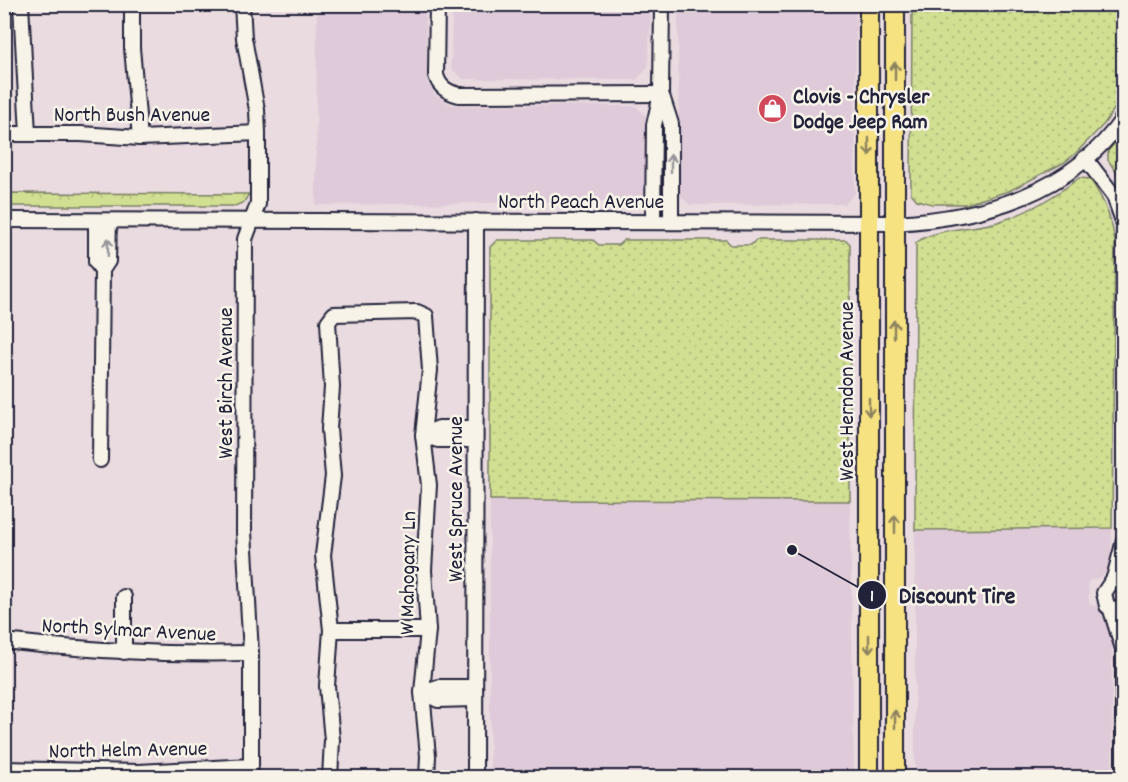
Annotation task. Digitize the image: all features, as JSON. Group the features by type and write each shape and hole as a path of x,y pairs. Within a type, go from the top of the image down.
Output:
{"main road":[{"name":"West Herndon Avenue","path":"868,777 870,4"},
{"path":"895,4 895,777"}],"street":[{"path":"21,4 28,134"},
{"path":"132,4 132,48 140,138"},
{"name":"West Birch Avenue","path":"242,4 244,38 257,110 258,133 258,204 245,238 244,520 251,653 251,766"},
{"path":"437,4 436,75 442,88 459,95 661,94"},
{"path":"653,222 654,125 661,94 662,4"},
{"path":"661,94 671,124 671,222"},
{"name":"North Peach Avenue","path":"4,220 894,222 953,218 1009,204 1050,185 1085,159 1124,117"},
{"name":"North Bush Avenue","path":"4,134 140,138 258,133"},
{"path":"1085,159 1114,196 1124,224"},
{"path":"100,460 102,270 108,261 103,221"},
{"name":"West Spruce Avenue","path":"475,777 476,221"},
{"name":"W Mahogany Ln","path":"331,630 323,555 333,476 329,429 332,387 328,322 334,314 417,312 426,316 430,370 423,435 429,485 424,570 428,630 422,692 428,756 427,777"},
{"path":"423,435 439,428 476,434"},
{"path":"1123,777 1123,647 1118,612 1107,606 1104,593 1119,577 1124,540"},
{"path":"124,597 124,652"},
{"path":"330,777 332,740 327,686 331,630 428,630"},
{"name":"North Sylmar Avenue","path":"4,641 124,652 251,653"},
{"path":"422,692 438,687 474,693"},
{"name":"North Helm Avenue","path":"4,769 107,775 251,766"}],"shaded area":[{"path":"317,5 425,5 427,82 435,95 452,105 636,106 647,117 647,191 637,201 316,205"},
{"path":"452,5 651,5 648,68 636,80 463,79 451,68"},
{"path":"678,5 856,5 855,193 845,204 690,205 679,195"},
{"path":"490,500 850,501 854,777 490,777"},
{"path":"1112,528 1110,567 1101,577 1088,581 1089,604 1104,609 1112,622 1112,777 915,778 915,530"}],"green space":[{"path":"912,5 1123,5 1123,96 1104,124 1076,153 1065,162 1009,191 966,204 932,204 917,200 911,193"},
{"path":"1123,133 1123,182 1108,160 1108,151"},
{"path":"1079,178 1090,179 1099,194 1107,209 1115,242 1112,528 915,530 916,243 933,234 992,224 1012,217 1042,203"},
{"path":"5,193 249,194 244,202 235,206 5,206"},
{"path":"497,240 593,240 599,245 618,245 624,240 726,240 731,245 751,245 756,240 846,240 850,244 850,501 490,500 490,247"}],"place":[{"name":"Clovis - Chrysler Dodge Jeep Ram","path":"772,108"},
{"name":"Discount Tire","path":"792,550"}]}
